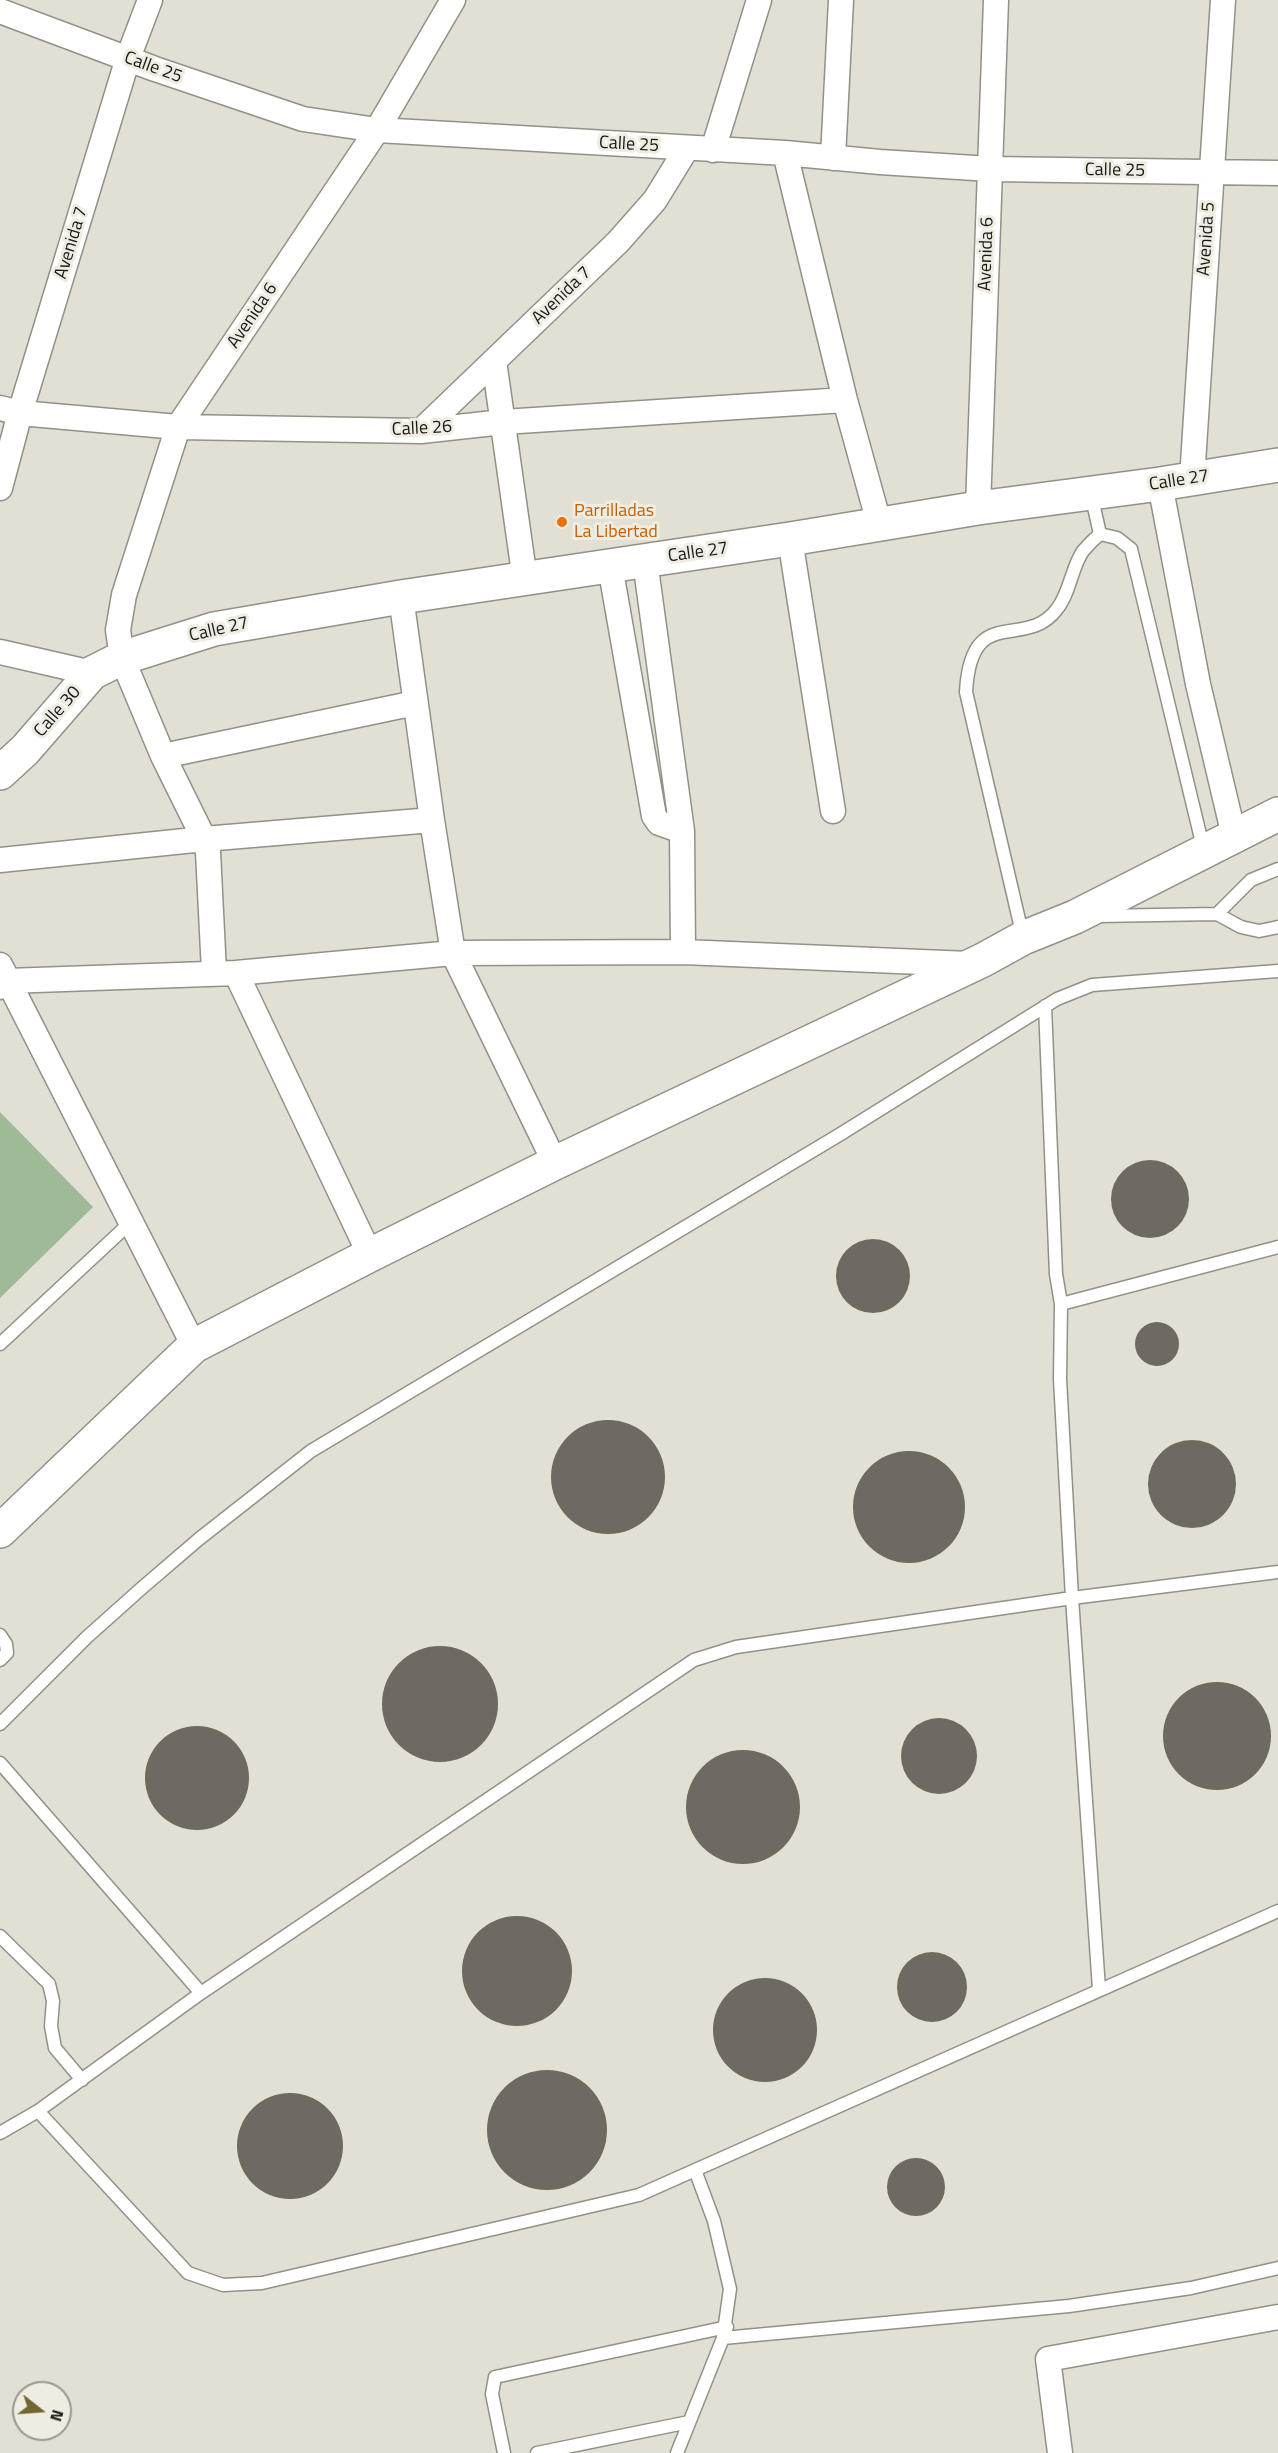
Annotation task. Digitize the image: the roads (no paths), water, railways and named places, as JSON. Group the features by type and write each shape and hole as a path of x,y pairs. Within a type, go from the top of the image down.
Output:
{"main road":[{"name":"Calle 27","path":"122,658 214,629 400,597 525,580 978,508 1160,484 1278,465"},
{"name":"Calle 30","path":"0,773 25,750 92,673 122,658"},
{"path":"0,1531 194,1346 370,1255 555,1164 974,965 1023,938 1075,916 1278,814"}],"street":[{"name":"Avenida 7","path":"0,489 10,410 128,58 150,0"},
{"name":"Avenida 6","path":"225,973 208,852 204,839 163,756 122,658 118,630 124,595 178,427 377,130 453,0"},
{"path":"713,150 759,0"},
{"path":"833,158 841,0"},
{"name":"Avenida 6","path":"978,508 996,0"},
{"name":"Avenida 5","path":"1192,479 1223,0"},
{"name":"Calle 25","path":"0,11 155,69 303,119 377,130 785,153 990,169 1278,173"},
{"name":"Avenida 7","path":"421,431 618,242 655,200 687,148"},
{"path":"785,153 845,400 879,524"},
{"path":"494,361 525,580"},
{"name":"Calle 26","path":"10,410 178,427 421,431 503,422 845,400"},
{"path":"1160,484 1198,684 1234,836"},
{"path":"790,539 833,811"},
{"path":"645,561 682,831 683,952"},
{"path":"610,566 654,816 666,827 682,831"},
{"path":"400,597 453,953 555,1164"},
{"path":"0,652 92,673"},
{"path":"163,756 415,702"},
{"path":"0,860 204,839 432,820"},
{"path":"194,1346 2,978 225,973 453,953 683,952 974,965"},
{"path":"225,973 370,1255"},
{"path":"1060,2453 1048,2359 1278,2318"}],"lane":[{"path":"1090,493 1100,534"},
{"path":"1100,534 1117,538 1131,549 1204,850"},
{"path":"1023,938 966,692 968,668 973,653 981,642 1002,632 1045,623 1058,608 1083,551 1100,534"},
{"path":"1217,914 1251,880 1278,869"},
{"path":"1075,916 1217,914 1241,927 1259,931 1278,927"},
{"path":"0,1724 87,1637 143,1587 199,1539 311,1451 839,1135 1045,1006 1092,985 1278,971"},
{"path":"1045,1006 1056,1274 1061,1304 1060,1379 1072,1598 1099,1989"},
{"path":"0,1344 131,1222"},
{"path":"1061,1304 1278,1246"},
{"path":"0,2133 38,2111 201,1993 694,1660 736,1647 1072,1598 1278,1572"},
{"path":"0,1635 6,1644 7,1653 0,1660"},
{"path":"0,1763 201,1993"},
{"path":"38,2111 189,2273 223,2285 262,2283 639,2196 1278,1911"},
{"path":"0,1936 49,1984 53,2001 51,2026 55,2048 82,2080"},
{"path":"677,2453 725,2333 730,2289 714,2221 695,2170"},
{"path":"504,2453 492,2394 495,2377 725,2333 1069,2306 1191,2288 1278,2268"},
{"path":"537,2453 689,2422"}],"place":[{"name":"Parrilladas La Libertad","path":"562,522"}]}
